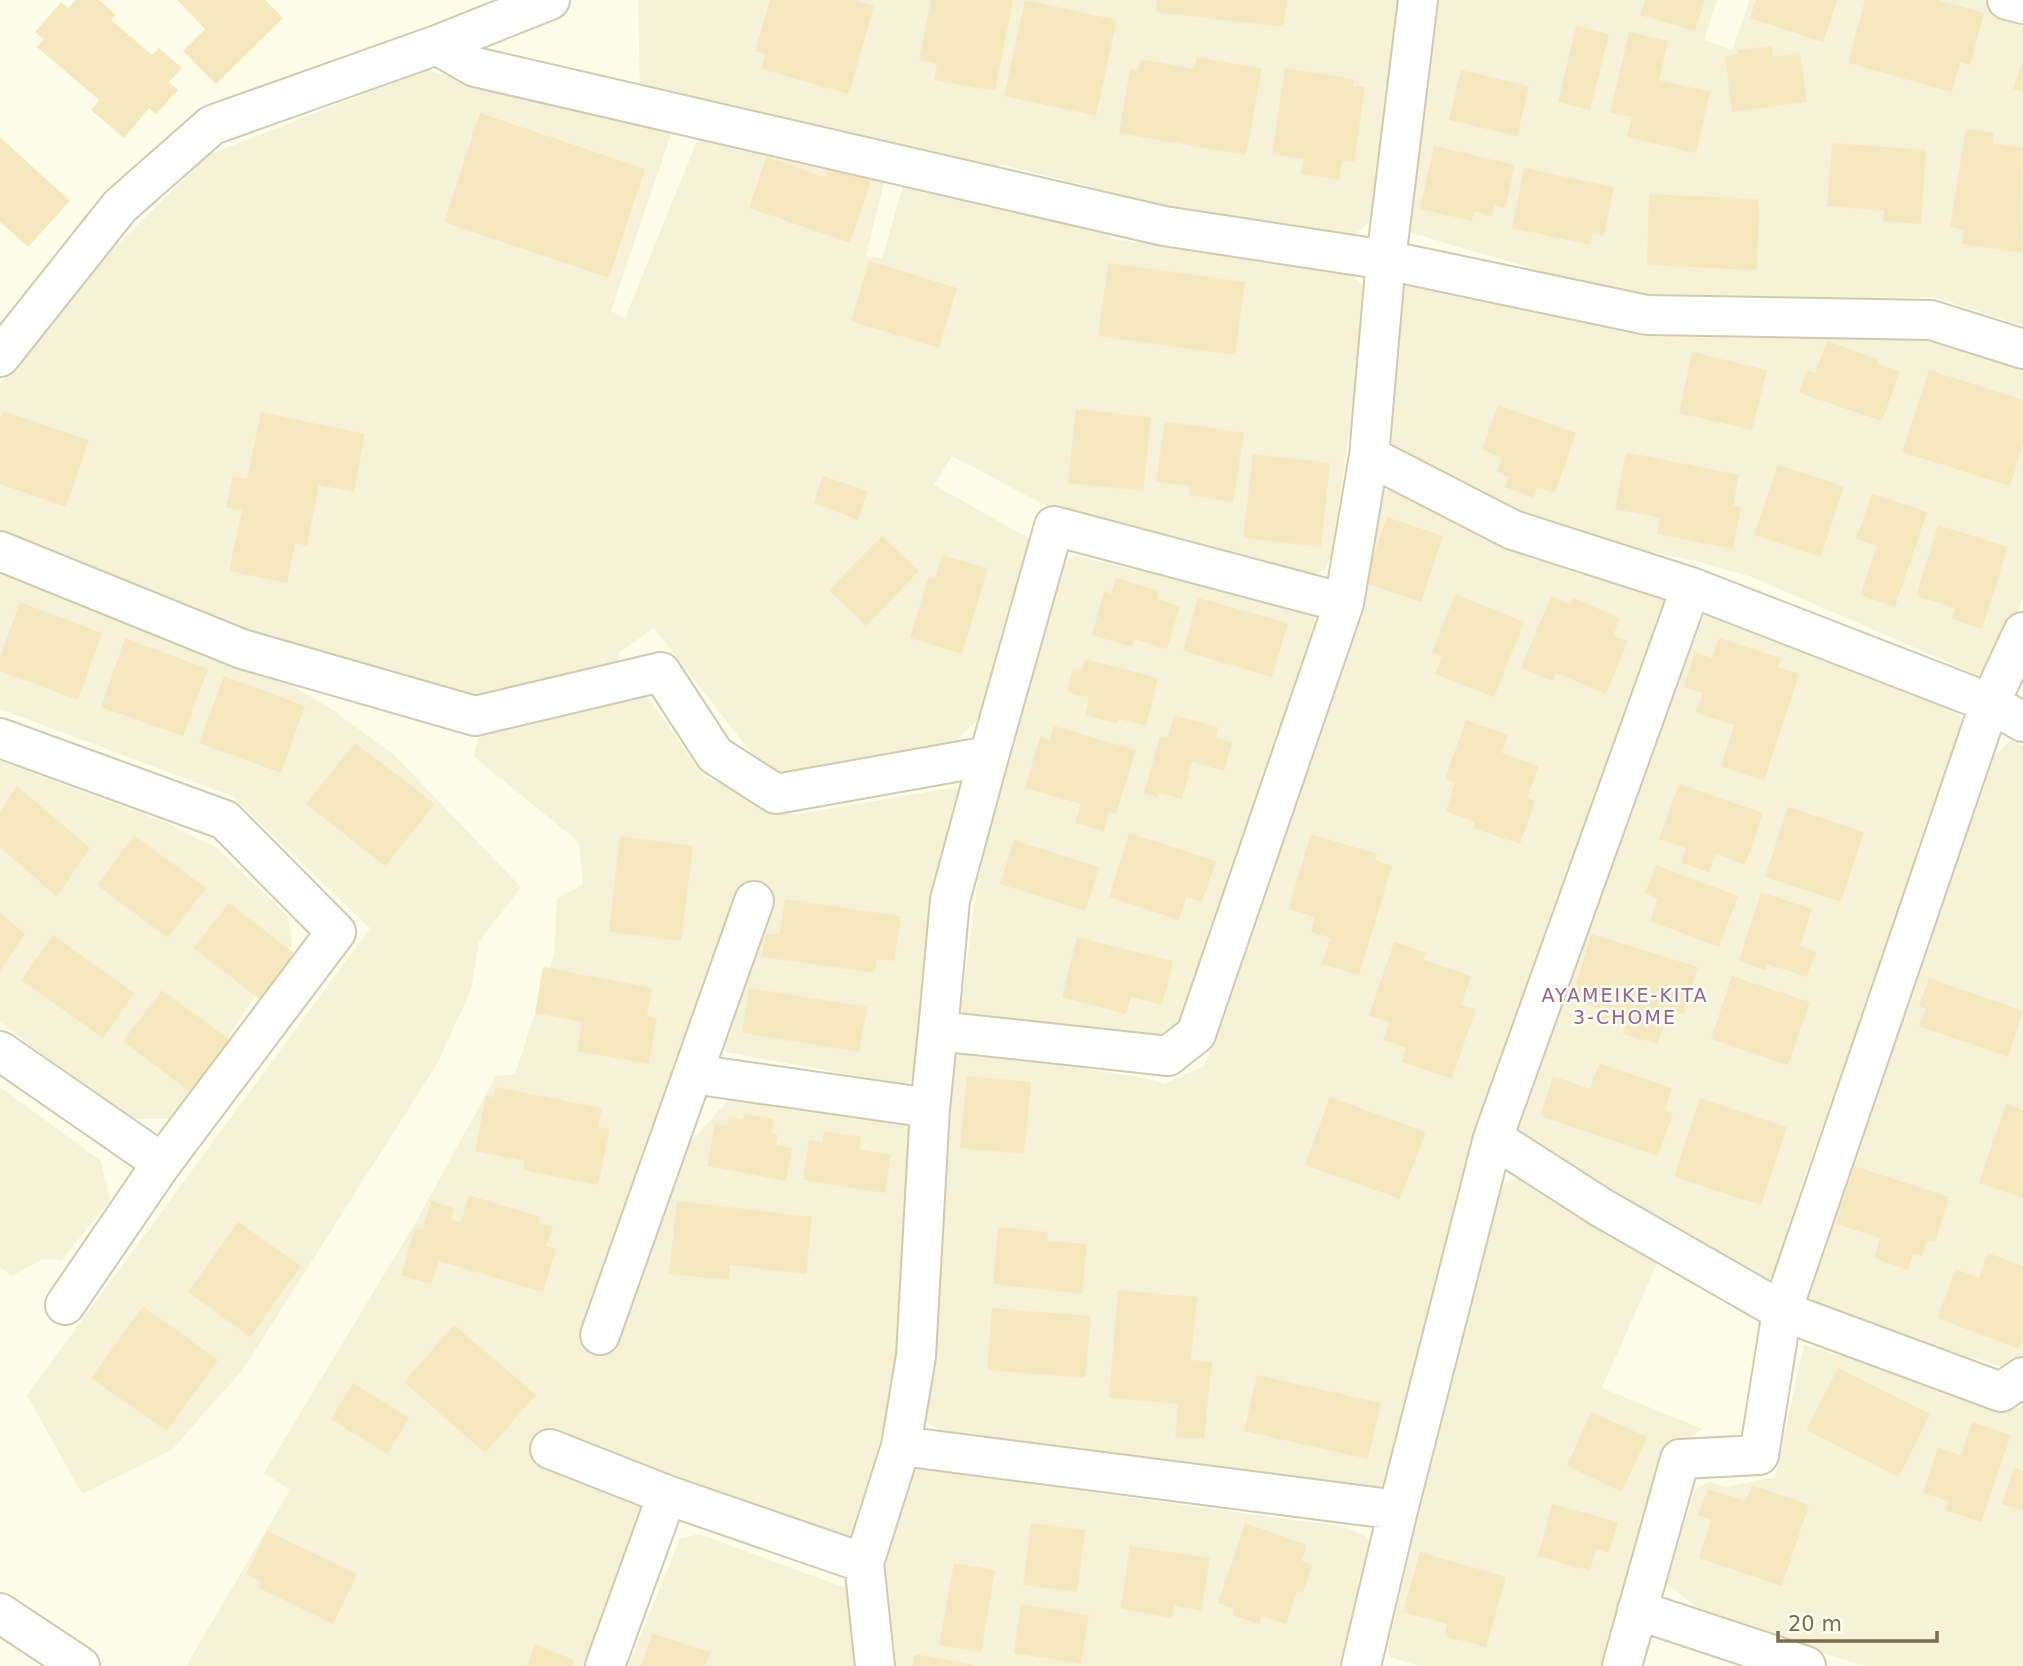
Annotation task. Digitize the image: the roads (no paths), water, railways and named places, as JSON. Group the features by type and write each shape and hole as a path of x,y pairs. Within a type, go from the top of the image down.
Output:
{"street":[{"path":"938,1031 1168,1056 1196,1034 1344,603 1369,456 1385,260 1418,0"},
{"path":"2007,0 2023,4"},
{"path":"0,357 120,206 212,125 437,45 541,2"},
{"path":"437,45 475,67 1164,226 1385,260 1647,315 1931,320 2023,349"},
{"path":"1369,456 1513,530 1691,587 1990,703 2023,722"},
{"path":"875,1666 864,1563 901,1446 916,1356 930,1108 950,900 1054,526 1344,603"},
{"path":"0,551 243,649 475,716 662,672 715,755 776,794 989,756"},
{"path":"1361,1666 1493,1138 1691,587"},
{"path":"1622,1666 1680,1460 1759,1455 1782,1311 1990,703 2023,632"},
{"path":"0,738 225,820 336,932 162,1163 65,1306"},
{"path":"600,1335 754,901"},
{"path":"0,1051 162,1163"},
{"path":"693,1074 930,1108"},
{"path":"1493,1138 1602,1208 1782,1311 2001,1392 2023,1377"},
{"path":"901,1446 1398,1510"},
{"path":"550,1449 667,1495 864,1563"},
{"path":"605,1666 667,1495"},
{"path":"1637,1610 1806,1666"},
{"path":"0,1613 80,1666"}],"district":[{"name":"AYAMEIKE-KITA 3-CHOME","path":"1625,1006"}]}
